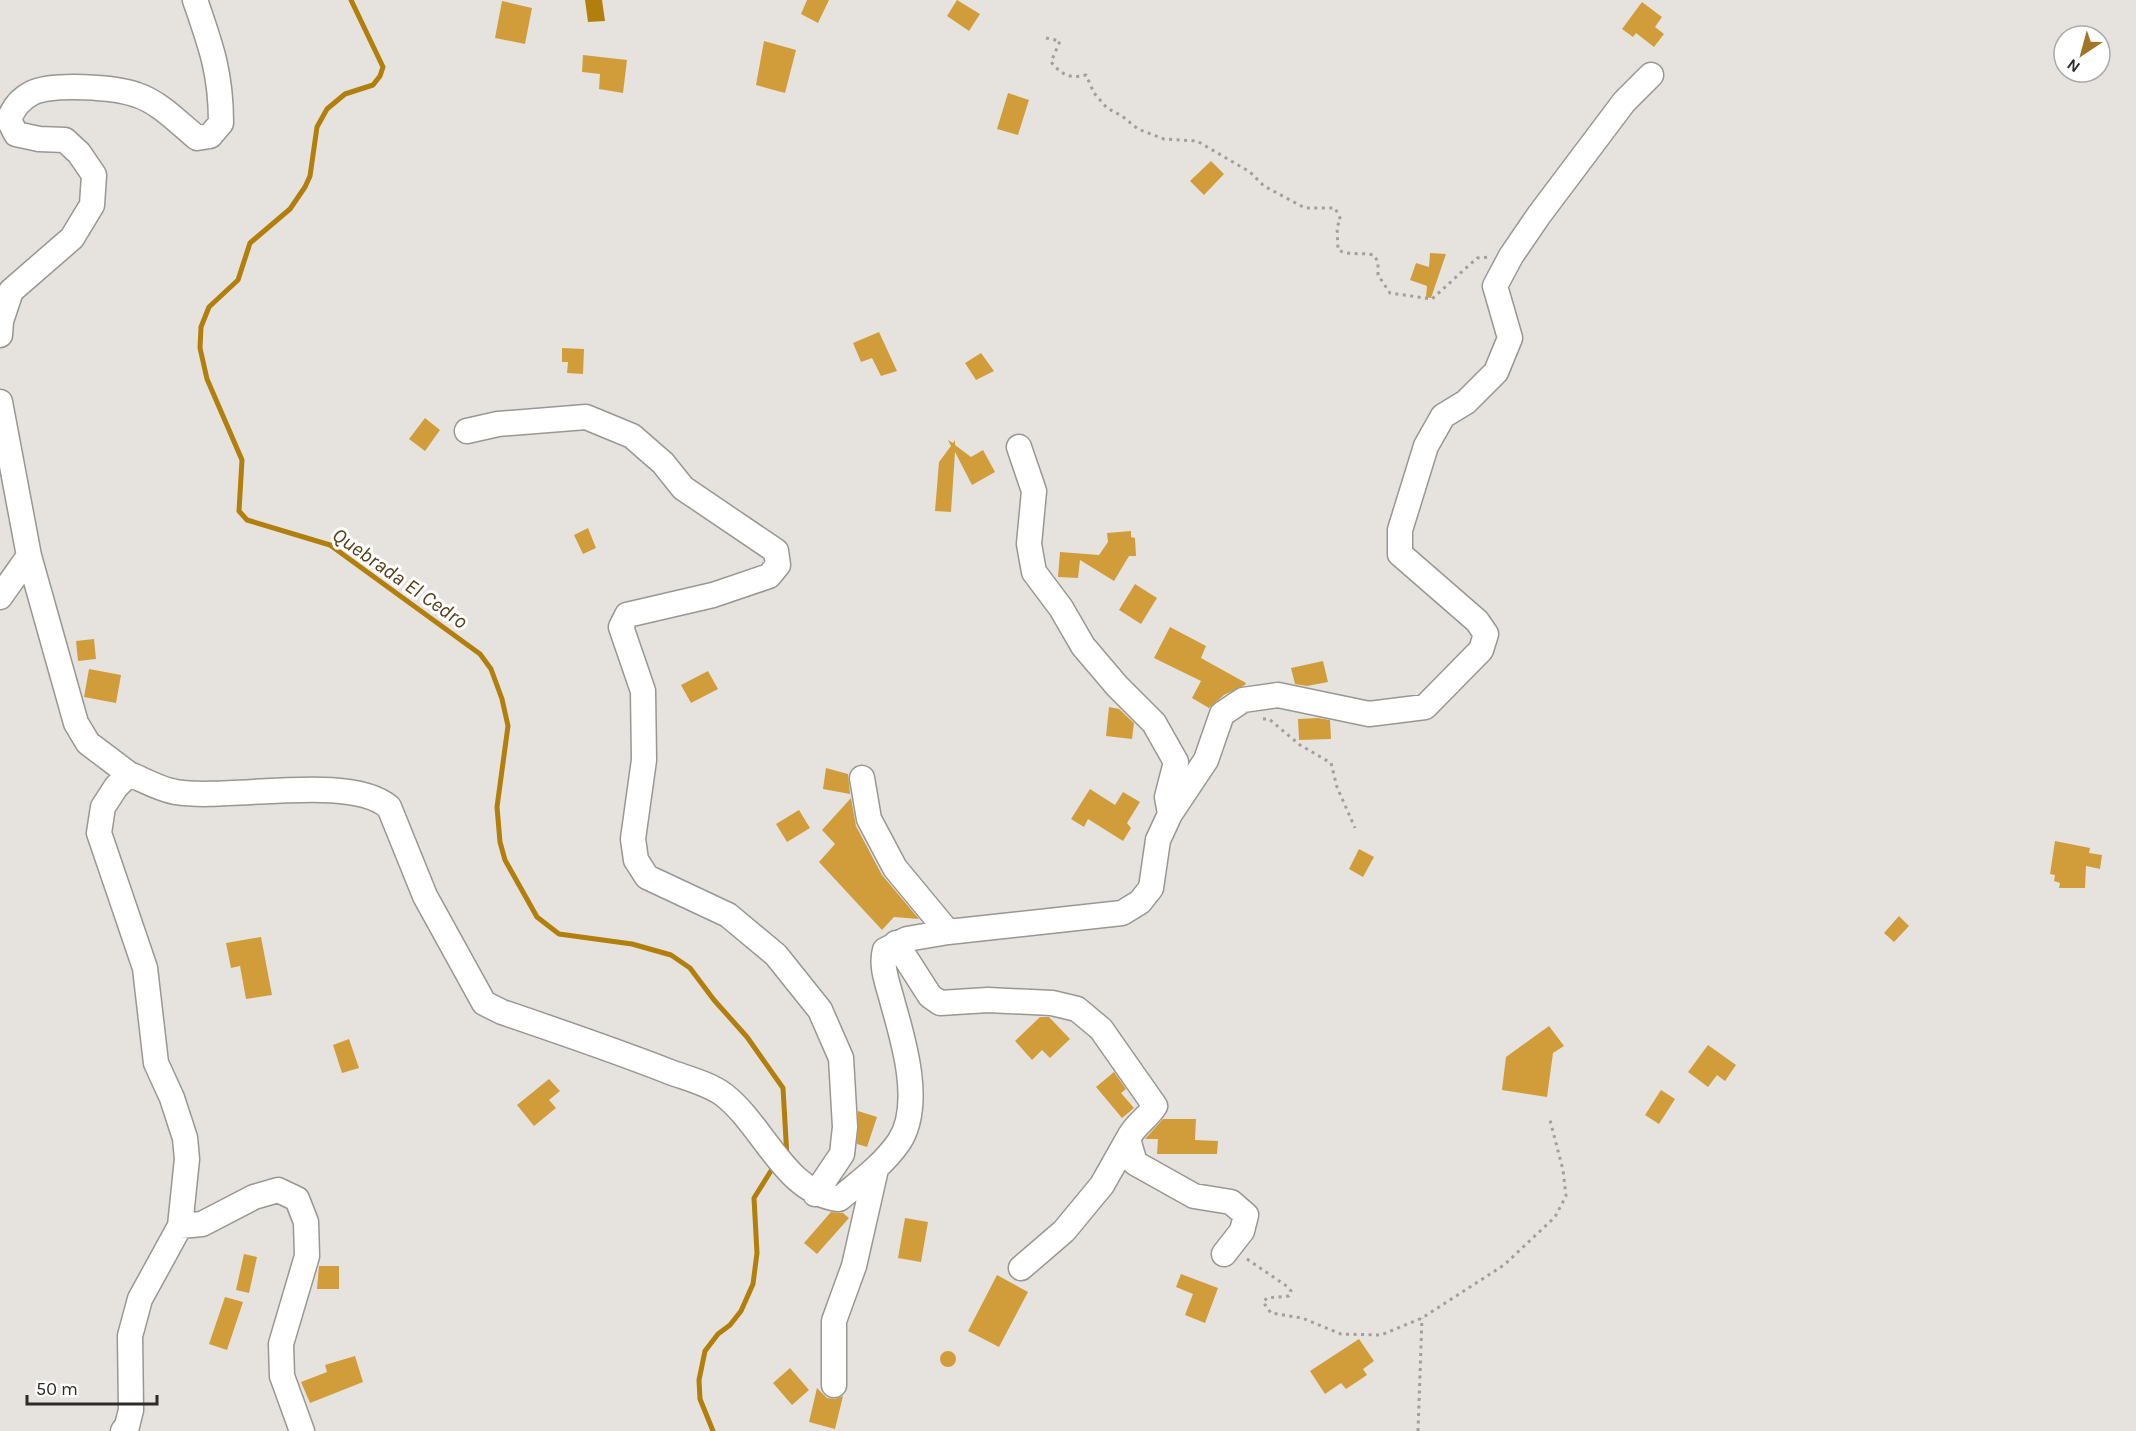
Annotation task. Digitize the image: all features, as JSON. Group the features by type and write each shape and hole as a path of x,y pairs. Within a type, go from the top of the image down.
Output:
{"street":[{"path":"0,335 1,321 11,291 72,238 92,205 94,175 79,153 65,140 39,139 16,134 9,120 14,107 33,93 60,88 103,88 138,95 166,113 197,138 210,136 221,123 218,65 195,0"},
{"path":"0,402 29,556 76,723 88,743 129,774 176,792 338,792 379,799 389,807 425,896 484,1003 502,1012 618,1052 724,1095 793,1176 815,1194 839,1199 876,1168 900,1140 910,1116 908,1056 882,958 885,950 896,943 948,932 1122,913 1140,902 1151,888 1158,840 1170,814 1206,760 1222,714 1244,700 1278,695 1369,714 1425,707 1481,650 1486,634 1477,621 1400,554 1400,530 1426,446 1443,416 1466,402 1496,372 1510,338 1495,286 1511,256 1624,102 1651,75"},
{"path":"467,431 498,424 586,417 632,436 663,463 683,488 776,551 777,565 769,576 714,595 627,615 621,627 643,691 644,760 633,839 636,860 647,877 728,915 776,955 820,1011 841,1058 845,1127 842,1154 815,1194"},
{"path":"1019,447 1034,491 1029,544 1034,572 1061,608 1083,646 1117,686 1154,723 1165,742 1176,762 1167,797 1170,814"},
{"path":"0,597 29,556"},
{"path":"123,1431 127,1426 131,1410 130,1336 140,1299 180,1226 187,1159 185,1138 172,1098 156,1063 145,968 99,832 102,807 116,787 129,774"},
{"path":"861,778 869,819 895,868 948,932"},
{"path":"896,943 930,996 940,1003 988,1000 1052,1003 1077,1009 1101,1029 1155,1106 1150,1115 1134,1126 1102,1185 1064,1231 1021,1268"},
{"path":"1128,1139 1135,1163 1194,1196 1231,1202 1246,1215 1242,1231 1224,1254"},
{"path":"834,1385 834,1321 854,1266 876,1168"},
{"path":"180,1226 202,1224 254,1197 278,1190 297,1198 306,1222 307,1256 281,1344 282,1376 302,1431"}],"path":[{"path":"1046,38 1060,41 1051,62 1060,73 1071,78 1086,75 1094,93 1107,108 1138,129 1164,139 1197,141 1250,172 1264,186 1305,208 1335,208 1341,220 1337,226 1338,250 1347,255 1361,252 1374,255 1378,262 1378,275 1390,293 1432,299 1477,258 1511,256"},
{"path":"1259,719 1269,719 1300,745 1331,763 1337,787 1355,828"},
{"path":"1242,1231 1238,1240 1246,1258 1288,1287 1291,1292 1289,1296 1267,1298 1263,1302 1271,1313 1302,1318 1341,1334 1381,1335 1422,1318 1504,1265 1556,1217 1566,1196 1563,1170 1550,1120"},
{"path":"1418,1431 1422,1318"}],"shaded area":[{"path":"585,0 602,0 605,21 588,22"}],"building":[{"path":"807,0 829,0 818,23 801,14"},
{"path":"957,0 980,14 969,31 947,16"},
{"path":"502,1 532,8 525,44 495,38"},
{"path":"1642,2 1662,17 1655,27 1664,34 1654,47 1636,33 1633,37 1622,29"},
{"path":"764,41 796,50 785,93 756,85"},
{"path":"583,55 627,60 623,93 599,89 600,74 582,72"},
{"path":"1008,93 1029,100 1018,135 997,129"},
{"path":"1211,161 1224,174 1204,195 1190,181"},
{"path":"1430,253 1446,254 1431,298 1426,297 1427,286 1410,280 1416,263 1429,267"},
{"path":"879,332 897,371 881,376 872,358 861,362 853,343"},
{"path":"562,348 584,349 583,374 567,373 568,362 562,362"},
{"path":"981,353 994,371 976,380 965,363"},
{"path":"425,418 440,430 425,451 409,439"},
{"path":"948,440 953,443 955,440 955,445 971,457 983,450 995,472 972,485 955,452 951,512 935,511 939,462 951,446"},
{"path":"588,528 596,548 583,554 574,535"},
{"path":"1131,531 1131,537 1135,538 1136,556 1129,556 1114,581 1080,560 1078,578 1058,577 1060,552 1099,555 1108,542 1107,533"},
{"path":"1135,584 1157,598 1141,624 1119,610"},
{"path":"1170,627 1206,646 1201,658 1246,683 1245,685 1224,695 1209,708 1192,698 1201,681 1154,658"},
{"path":"94,639 96,659 78,661 76,641"},
{"path":"1323,661 1328,682 1307,686 1295,684 1291,668"},
{"path":"89,669 121,675 116,703 84,697"},
{"path":"708,671 718,689 691,703 681,685"},
{"path":"1109,707 1119,709 1134,723 1132,739 1106,736"},
{"path":"1298,719 1330,720 1331,739 1299,740"},
{"path":"826,768 848,774 850,794 823,789"},
{"path":"1090,789 1115,805 1123,792 1140,802 1127,823 1131,828 1123,841 1088,819 1084,827 1071,819"},
{"path":"851,798 856,826 882,875 919,919 894,917 882,930 819,862 835,844 822,830"},
{"path":"799,810 810,828 787,842 776,824"},
{"path":"2055,841 2090,848 2089,853 2102,855 2100,869 2086,866 2085,888 2059,888 2060,883 2054,881 2055,875 2050,874"},
{"path":"1359,849 1374,857 1363,877 1349,869"},
{"path":"1899,916 1909,926 1894,942 1884,933"},
{"path":"261,937 272,995 246,999 240,966 231,968 226,943"},
{"path":"1040,1017 1049,1017 1070,1039 1050,1058 1042,1050 1032,1060 1015,1041"},
{"path":"1549,1026 1564,1046 1553,1053 1547,1097 1502,1090 1506,1057"},
{"path":"349,1039 359,1068 342,1073 333,1045"},
{"path":"1708,1045 1736,1065 1725,1081 1717,1075 1708,1087 1688,1072"},
{"path":"1114,1072 1126,1089 1121,1093 1134,1108 1122,1118 1096,1087"},
{"path":"549,1079 560,1091 549,1100 556,1108 534,1126 517,1105"},
{"path":"1661,1090 1675,1099 1659,1124 1645,1115"},
{"path":"858,1111 877,1117 867,1147 857,1144"},
{"path":"1163,1119 1196,1119 1195,1140 1218,1141 1217,1154 1157,1154 1158,1139 1145,1139"},
{"path":"831,1212 843,1213 849,1218 817,1254 804,1243"},
{"path":"905,1218 928,1222 921,1262 898,1258"},
{"path":"244,1254 257,1257 249,1293 236,1290"},
{"path":"319,1266 339,1266 339,1289 317,1289"},
{"path":"1181,1274 1218,1288 1205,1323 1185,1315 1193,1294 1176,1287"},
{"path":"997,1275 1028,1292 999,1347 968,1331"},
{"path":"225,1297 243,1302 227,1350 209,1344"},
{"path":"1359,1339 1374,1361 1363,1369 1367,1375 1346,1389 1341,1383 1325,1394 1310,1371"},
{"path":"948,1351 954,1353 956,1359 954,1365 948,1367 942,1365 940,1359 942,1353"},
{"path":"355,1356 363,1382 310,1403 301,1382 327,1372 325,1365"},
{"path":"790,1368 809,1390 792,1405 773,1383"},
{"path":"817,1388 827,1398 835,1399 843,1396 835,1429 809,1422"}],"waterway":[{"name":"Quebrada El Cedro","path":"351,0 383,67 380,76 373,85 345,94 327,109 317,127 310,176 305,187 290,209 250,243 238,280 209,307 201,327 200,348 207,379 242,460 239,511 247,520 330,545 480,654 491,669 502,699 508,726 497,807 500,842 505,860 537,917 559,934 632,944 671,955 690,968 714,1000 747,1037 783,1088 787,1157"},
{"name":"Quebrada El Cedro","path":"713,1431 700,1399 699,1380 705,1351 741,1311 753,1284 757,1253 754,1198 774,1166"}]}
